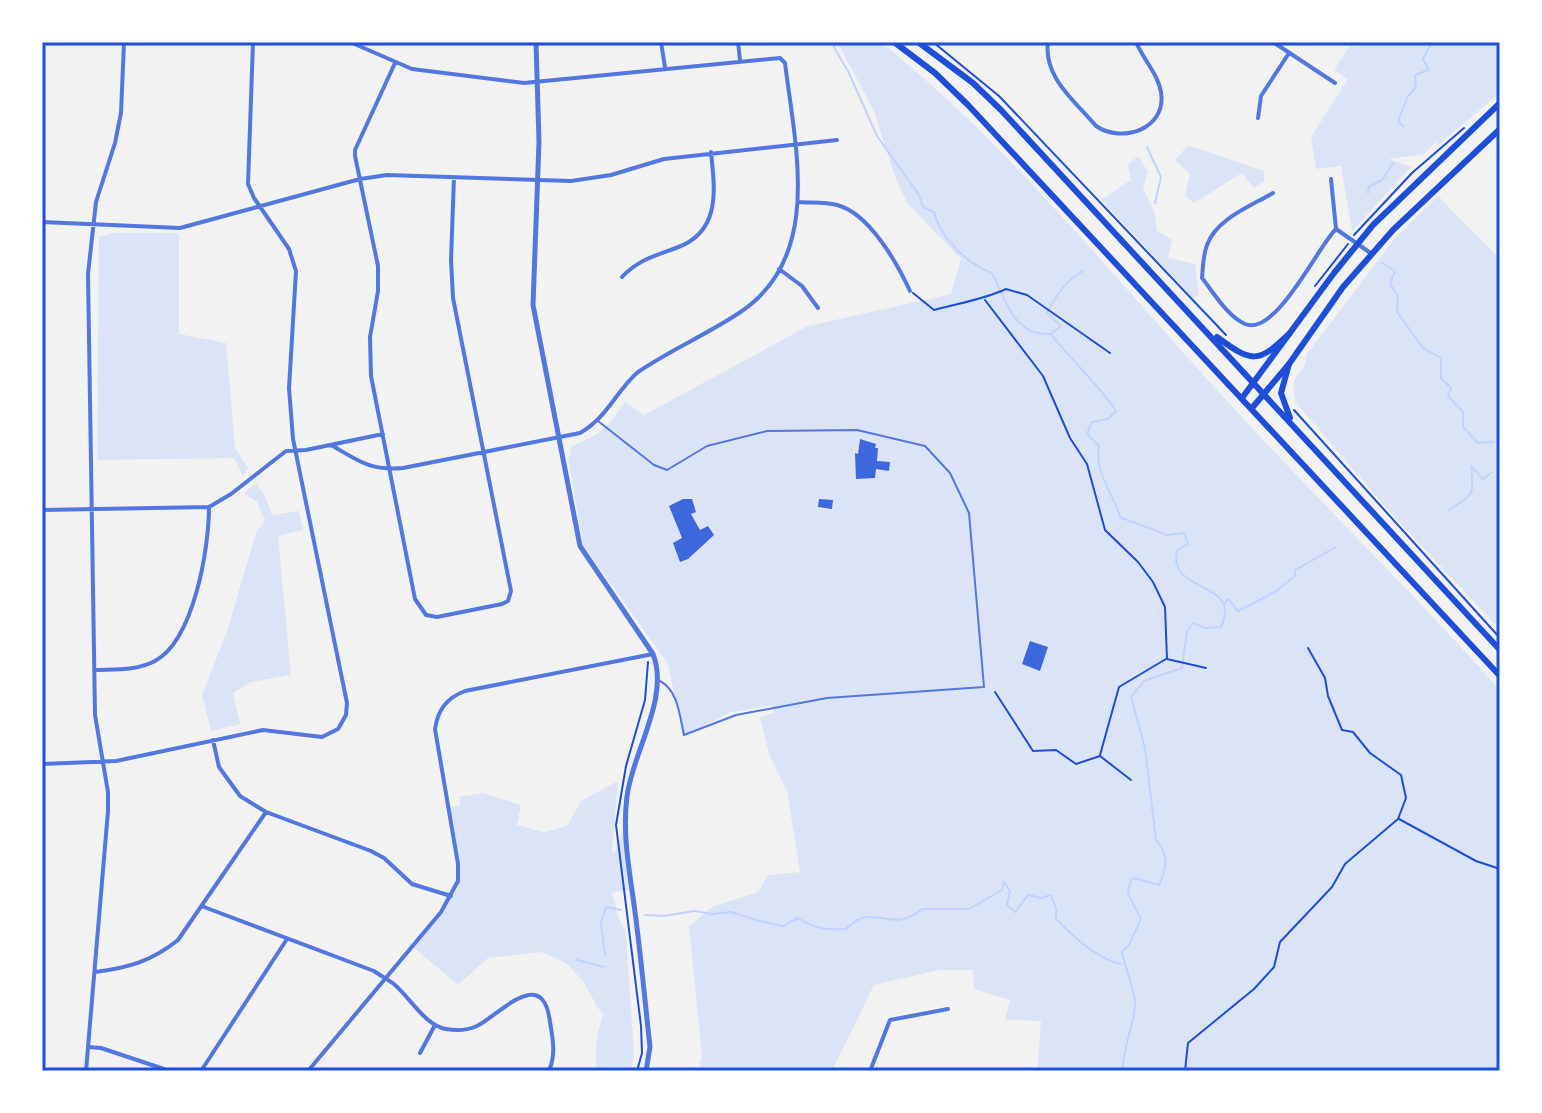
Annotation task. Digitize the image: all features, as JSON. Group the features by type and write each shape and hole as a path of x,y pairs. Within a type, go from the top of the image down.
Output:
{"main road":[{"path":"894,42 935,73 968,105 1500,676"},
{"path":"918,42 985,94 1207,330 1500,650"},
{"path":"1242,398 1354,242 1500,103"},
{"path":"1252,408 1289,364 1343,287 1393,230 1500,129"},
{"path":"1207,330 1251,358 1270,353 1290,333"},
{"path":"1289,364 1281,393 1293,425"}],"street":[{"path":"86,1071 108,811 95,715 88,274 92,225 121,113 124,42"},
{"path":"42,764 102,762 263,730 322,737 338,729 346,715 347,703 296,450 289,388 296,271 289,249 248,184 253,42"},
{"path":"331,445 368,467 390,469 580,433 598,421 638,372 741,312 761,294 779,269 793,237 799,202 785,63 780,58 524,83 435,73 395,63 350,42"},
{"path":"536,42 538,181 533,305 580,546 653,654 659,680 654,706 633,764 624,835 650,1047 646,1071"},
{"path":"661,42 665,67"},
{"path":"738,42 740,60"},
{"path":"1048,42 1052,75 1103,131 1121,135 1136,133 1147,126 1159,110 1162,96 1159,79 1143,59 1136,42"},
{"path":"1273,42 1335,83"},
{"path":"1258,118 1261,96 1289,53"},
{"path":"395,63 355,150 378,266 378,291 369,358 415,599 426,615 437,617 508,601 511,591 453,298 454,177"},
{"path":"42,222 180,228 360,179 387,175 592,180 664,159 837,140"},
{"path":"622,277 642,259 688,243 701,231 714,204 711,152"},
{"path":"1331,179 1336,229 1372,254"},
{"path":"1273,193 1230,218 1212,234 1206,247 1202,278 1224,307 1243,323 1254,326 1267,321 1313,265 1326,239 1336,229"},
{"path":"799,202 835,204 860,216 872,229 910,291"},
{"path":"779,269 802,286 818,308"},
{"path":"42,510 209,507 231,494 281,454 383,434"},
{"path":"94,670 139,668 163,656 177,640 188,616 207,548 209,507"},
{"path":"308,1071 441,912 458,881 458,864 435,729 437,716 447,701 465,691 653,654"},
{"path":"213,740 219,767 240,796 266,812 371,851 384,858 412,884 451,896"},
{"path":"95,972 137,965 160,955 178,940 204,907 266,812"},
{"path":"204,907 374,971 396,986 435,1025 447,1029 466,1030 479,1025 520,996 532,996 542,1001 549,1011 554,1053 549,1071"},
{"path":"201,1071 287,939"},
{"path":"870,1071 890,1020 948,1009"},
{"path":"420,1053 435,1025"},
{"path":"88,1047 170,1071"}],"lane":[{"path":"598,421 654,465 667,470 707,446 767,431 876,432 920,443 933,452 950,473 969,513 984,687 827,698 736,715 684,735 674,697 668,686 659,680"}],"path":[{"path":"933,42 999,96 1225,335"},
{"path":"1315,287 1412,173 1466,127"},
{"path":"910,291 934,310 963,301 985,300 1005,289 1027,295 1110,353"},
{"path":"985,300 1043,376 1070,438 1087,464 1105,530 1138,562 1153,582 1165,607 1167,659"},
{"path":"1294,410 1500,638"},
{"path":"1185,1071 1188,1043 1254,989 1274,967 1280,942 1332,887 1345,864 1398,819 1406,798 1401,775 1370,753 1353,732 1342,730 1328,696 1325,678 1308,648"},
{"path":"1100,756 1119,687 1167,659 1206,668"},
{"path":"995,692 1033,751 1056,750 1076,764 1100,756"},
{"path":"1100,756 1131,780"},
{"path":"1398,819 1476,861 1500,869"}],"shaded area":[{"path":"808,42 881,42 977,128 1066,221 1238,413 1500,690 1500,1071 1037,1071 1041,1021 1005,1020 1010,1000 974,989 973,970 939,970 874,985 832,1071 698,1071 702,1056 689,926 712,907 758,892 768,875 800,872 787,791 769,754 760,717 774,713 772,706 731,712 683,737 668,664 583,545 568,457 572,447 603,429 625,402 644,415 808,326 951,294 961,259 907,203 894,174 874,111 840,47"},
{"path":"1359,42 1500,42 1500,93 1424,154 1389,159 1411,167 1352,231 1341,166 1316,169 1311,137 1348,79 1334,70 1351,44 1356,47"},
{"path":"1188,145 1264,171 1264,181 1254,188 1242,173 1194,203 1185,196 1190,174 1175,160"},
{"path":"1138,156 1148,172 1143,188 1155,214 1157,231 1172,240 1168,258 1195,264 1199,293 1194,299 1101,200 1131,180 1128,165"},
{"path":"1438,196 1500,259 1500,630 1388,510 1296,403 1293,382 1305,365 1306,355 1395,238"},
{"path":"113,233 179,233 179,334 226,343 235,448 248,468 243,476 234,458 97,460 99,237"},
{"path":"256,483 272,515 299,511 303,530 278,536 291,675 251,682 233,693 240,724 211,731 202,695 227,631 256,533 265,521 257,502 244,493"},
{"path":"618,781 612,852 615,852 625,825 631,889 612,893 626,932 634,1057 631,1071 596,1071 597,1042 604,1014 584,982 566,963 541,952 488,958 458,985 412,946 443,908 456,883 458,856 449,808 460,805 459,797 483,793 521,805 517,825 544,832 567,826 581,801"}],"building":[{"path":"860,439 876,444 877,461 890,462 889,471 876,469 875,478 856,479 855,453 858,454"},
{"path":"683,499 692,499 696,512 691,514 700,530 708,526 714,535 688,559 680,562 673,543 682,538 669,506"},
{"path":"819,499 833,500 832,509 818,507"},
{"path":"1030,641 1048,647 1040,671 1022,664"}],"waterway":[{"path":"831,42 849,73 877,136 919,195 923,207 934,212 948,240 973,263 992,273 1013,316 1028,330 1051,334 1116,411 1108,419 1092,422 1087,434 1099,446 1099,465 1120,517 1167,535 1184,533 1188,544 1177,550 1177,565 1183,575 1222,601 1225,612 1221,627 1205,628 1193,623 1187,631 1182,668 1144,681 1131,697 1145,748 1156,840 1165,861 1159,885 1134,878 1130,882 1128,894 1141,919 1129,945 1122,952 1135,1002 1123,1071"},
{"path":"1403,126 1398,121 1408,96 1416,87 1415,75 1429,70 1423,59 1432,42"},
{"path":"1147,147 1161,177 1155,203"},
{"path":"1368,193 1369,187 1382,180 1393,163"},
{"path":"1382,263 1395,271 1390,284 1398,296 1397,312 1423,348 1441,358 1441,378 1451,388 1448,396 1463,412 1463,427 1478,443 1494,442"},
{"path":"1052,333 1061,326 1047,313 1062,289 1083,271"},
{"path":"1448,511 1470,494 1471,466 1483,479 1492,472"},
{"path":"1224,605 1228,599 1238,611 1275,592 1295,576 1295,570 1336,547"},
{"path":"645,915 731,912 783,926 798,918 821,928 846,929 864,917 891,920 911,916 922,909 969,909 1002,890 1004,882 1010,891 1007,905 1015,912 1028,895 1041,898 1051,895 1056,919 1063,926 1094,952 1121,964"},
{"path":"605,955 601,923 606,907 621,910"},
{"path":"577,960 604,967"}]}
